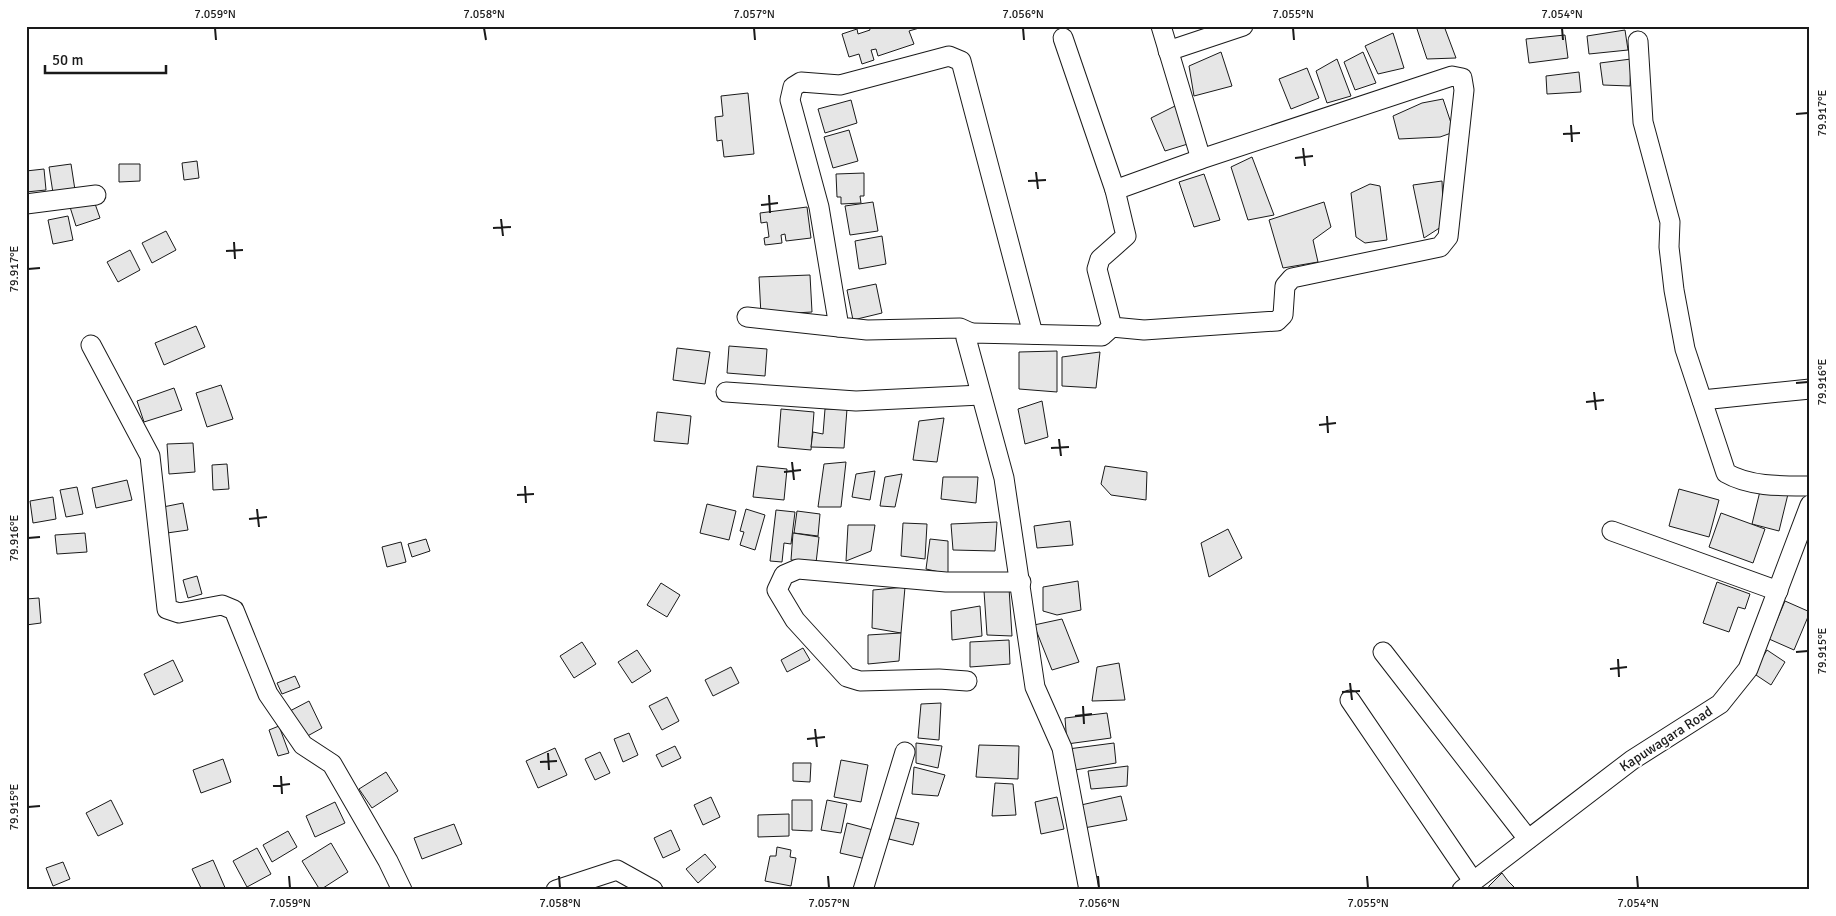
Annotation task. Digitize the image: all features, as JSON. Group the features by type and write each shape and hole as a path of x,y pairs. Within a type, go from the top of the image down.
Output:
{"street":[{"path":"1161,26 1202,159"},
{"path":"1168,51 1243,26"},
{"path":"1063,38 1115,190 1126,236 1100,260 1097,269 1112,327"},
{"path":"1638,41 1643,122 1670,222 1669,247 1674,290 1685,348 1726,473 1738,480 1784,486 1810,486"},
{"path":"839,327 819,206 790,100 793,87 801,82 840,85 949,56 961,61 1033,334"},
{"path":"747,316 867,330 960,328 971,333 1102,336 1112,327 1144,330 1276,321 1283,314 1285,286 1292,278 1440,247 1448,237 1464,90 1462,78 1452,76 1115,190"},
{"path":"26,204 96,195"},
{"path":"971,333 966,338 1004,478 1021,582 1035,687 1062,748 1089,890"},
{"path":"90,345 150,456 168,609 179,613 222,605 234,610 268,694 303,745 332,764 388,861 402,890"},
{"path":"1702,400 1810,390"},
{"path":"726,392 856,401 981,395"},
{"name":"Kapuwagara Road","path":"1467,885 1632,760 1720,704 1748,669 1810,505"},
{"path":"1612,531 1778,590"},
{"path":"967,681 939,679 860,681 847,677 795,620 777,590 784,575 798,568 946,582 1021,582"},
{"path":"1383,652 1528,839"},
{"path":"1350,700 1467,885"},
{"path":"864,890 905,752"},
{"path":"556,890 617,870 653,890"}],"building":[{"path":"869,26 926,26 909,31 914,44 878,56 876,49 871,50 874,60 862,64 859,54 849,57 842,34 857,29 858,34 870,30"},
{"path":"1416,26 1444,26 1456,58 1427,59"},
{"path":"1625,30 1628,50 1589,54 1587,36"},
{"path":"1393,33 1404,68 1378,74 1365,46"},
{"path":"1565,35 1568,58 1529,63 1526,39"},
{"path":"1221,52 1232,86 1194,96 1189,66"},
{"path":"1363,52 1376,83 1355,90 1344,62"},
{"path":"1337,59 1351,96 1327,103 1316,71"},
{"path":"1631,59 1630,86 1603,85 1600,63"},
{"path":"1307,68 1319,98 1291,109 1279,79"},
{"path":"1579,72 1581,92 1547,94 1546,76"},
{"path":"748,93 754,154 724,157 722,140 717,141 715,117 723,116 721,96"},
{"path":"1443,99 1454,132 1440,137 1399,139 1393,116 1422,103"},
{"path":"851,100 857,123 825,133 818,109"},
{"path":"1177,105 1191,143 1165,151 1151,118"},
{"path":"849,130 858,161 833,168 824,137"},
{"path":"1252,157 1274,215 1248,220 1231,167"},
{"path":"197,161 199,178 184,180 182,163"},
{"path":"71,164 75,190 53,193 49,167"},
{"path":"119,164 140,164 140,181 119,182"},
{"path":"44,169 46,190 26,192 26,171"},
{"path":"864,173 864,196 860,196 861,203 841,204 841,197 837,197 836,174"},
{"path":"1204,174 1220,220 1194,227 1179,182"},
{"path":"1442,181 1444,225 1424,238 1413,185"},
{"path":"1370,184 1380,186 1387,240 1365,243 1356,237 1351,193"},
{"path":"93,198 100,218 76,226 70,207"},
{"path":"873,202 878,231 850,235 845,206"},
{"path":"1324,202 1331,227 1313,240 1318,262 1283,268 1269,220"},
{"path":"807,207 811,238 786,241 785,234 781,235 782,243 765,245 764,238 769,237 767,222 761,223 760,213"},
{"path":"68,216 73,240 53,244 48,220"},
{"path":"166,231 176,250 152,263 142,243"},
{"path":"882,236 886,264 859,269 855,241"},
{"path":"130,250 140,270 118,282 107,262"},
{"path":"810,275 812,312 761,315 759,277"},
{"path":"876,284 882,313 853,320 847,290"},
{"path":"196,326 205,347 164,365 155,343"},
{"path":"729,346 767,349 765,376 727,373"},
{"path":"677,348 710,352 705,384 673,380"},
{"path":"1057,351 1057,392 1019,389 1019,352"},
{"path":"1100,352 1096,388 1062,386 1062,357"},
{"path":"221,385 233,419 207,427 196,393"},
{"path":"174,388 182,410 144,422 137,401"},
{"path":"1042,401 1048,437 1025,444 1018,409"},
{"path":"781,409 814,412 811,450 778,447"},
{"path":"825,409 847,409 844,448 811,447 813,432 823,434"},
{"path":"657,412 691,416 688,444 654,441"},
{"path":"944,418 937,462 913,460 919,421"},
{"path":"193,443 195,472 169,474 167,444"},
{"path":"846,462 841,507 818,507 824,464"},
{"path":"227,464 229,489 213,490 212,465"},
{"path":"757,466 787,469 784,500 753,497"},
{"path":"1105,466 1147,472 1146,500 1111,495 1101,484"},
{"path":"875,471 870,500 852,497 856,474"},
{"path":"902,474 895,507 880,506 885,477"},
{"path":"943,477 978,477 976,503 941,499"},
{"path":"127,480 132,500 96,508 92,488"},
{"path":"77,487 83,514 66,517 60,490"},
{"path":"1761,487 1788,494 1779,531 1752,524"},
{"path":"1679,489 1719,500 1709,537 1669,526"},
{"path":"53,497 56,519 33,523 30,501"},
{"path":"183,503 188,530 167,533 163,507"},
{"path":"707,504 736,511 729,540 700,533"},
{"path":"746,509 765,515 755,550 740,545 744,532 740,531"},
{"path":"776,510 795,512 791,544 784,543 782,562 770,561"},
{"path":"797,511 820,514 818,536 794,533"},
{"path":"1721,513 1765,529 1753,563 1709,547"},
{"path":"1070,521 1073,545 1037,548 1034,526"},
{"path":"997,522 995,551 953,550 951,524"},
{"path":"903,523 927,524 925,559 901,556"},
{"path":"848,525 875,525 871,551 846,561"},
{"path":"1228,529 1242,558 1209,577 1201,543"},
{"path":"85,533 87,552 57,554 55,535"},
{"path":"793,533 819,537 816,563 791,560"},
{"path":"426,539 430,551 412,557 408,544"},
{"path":"930,539 948,541 948,574 926,569"},
{"path":"401,542 406,562 387,567 382,547"},
{"path":"197,576 202,594 188,598 183,580"},
{"path":"1078,581 1081,610 1057,615 1043,611 1043,587"},
{"path":"1717,582 1750,594 1745,609 1738,607 1729,632 1703,623"},
{"path":"661,583 680,595 667,617 647,605"},
{"path":"905,587 901,633 872,628 873,590"},
{"path":"1009,588 1012,636 987,635 984,591"},
{"path":"39,598 41,623 26,625 26,599"},
{"path":"1785,601 1810,612 1794,650 1769,639"},
{"path":"980,606 982,636 952,640 951,611"},
{"path":"1062,619 1079,662 1052,670 1034,625"},
{"path":"901,633 899,661 868,664 868,635"},
{"path":"1009,640 1010,664 970,667 970,642"},
{"path":"582,642 596,664 574,678 560,656"},
{"path":"803,648 810,660 787,672 781,660"},
{"path":"637,650 651,671 632,683 618,662"},
{"path":"1767,650 1785,662 1771,685 1753,673"},
{"path":"173,660 183,681 154,695 144,674"},
{"path":"1119,663 1125,700 1092,701 1097,667"},
{"path":"731,667 739,683 713,696 705,680"},
{"path":"295,676 300,687 282,694 277,683"},
{"path":"667,697 679,721 662,730 649,706"},
{"path":"309,701 322,728 302,739 288,712"},
{"path":"941,703 939,740 918,738 921,704"},
{"path":"1107,713 1111,738 1067,744 1065,718"},
{"path":"279,726 289,753 278,756 269,730"},
{"path":"629,733 638,755 623,762 614,739"},
{"path":"916,743 942,746 938,768 916,763"},
{"path":"1114,743 1116,763 1075,770 1068,749"},
{"path":"979,745 1019,746 1018,779 976,777"},
{"path":"675,746 681,758 662,767 656,755"},
{"path":"555,748 567,775 538,788 526,761"},
{"path":"600,752 610,773 595,780 585,759"},
{"path":"223,759 231,782 201,793 193,770"},
{"path":"841,760 868,765 861,802 834,797"},
{"path":"793,763 811,763 810,782 793,781"},
{"path":"1128,766 1127,786 1091,789 1088,771"},
{"path":"914,767 945,775 938,796 912,794"},
{"path":"386,772 398,791 372,808 359,789"},
{"path":"995,783 1013,784 1016,815 992,816"},
{"path":"1121,796 1127,820 1084,828 1081,805"},
{"path":"711,797 720,817 703,825 694,805"},
{"path":"1057,797 1064,829 1041,834 1035,802"},
{"path":"111,800 123,824 98,836 86,813"},
{"path":"792,800 812,800 812,831 792,830"},
{"path":"827,800 847,804 841,833 821,830"},
{"path":"335,802 345,823 315,837 306,816"},
{"path":"789,814 789,836 758,837 758,815"},
{"path":"891,817 919,823 913,845 889,839"},
{"path":"847,823 873,830 866,859 840,853"},
{"path":"454,824 462,844 422,859 414,838"},
{"path":"671,830 680,850 663,858 654,838"},
{"path":"288,831 297,847 272,862 263,845"},
{"path":"331,843 348,872 320,890 302,861"},
{"path":"777,847 791,850 790,857 796,858 791,886 765,881 770,856 776,856"},
{"path":"257,848 271,874 247,887 233,861"},
{"path":"705,854 716,867 698,883 686,869"},
{"path":"213,860 226,890 202,890 192,869"},
{"path":"63,862 70,879 53,886 46,868"},
{"path":"1502,873 1517,890 1488,890 1489,886"}]}
